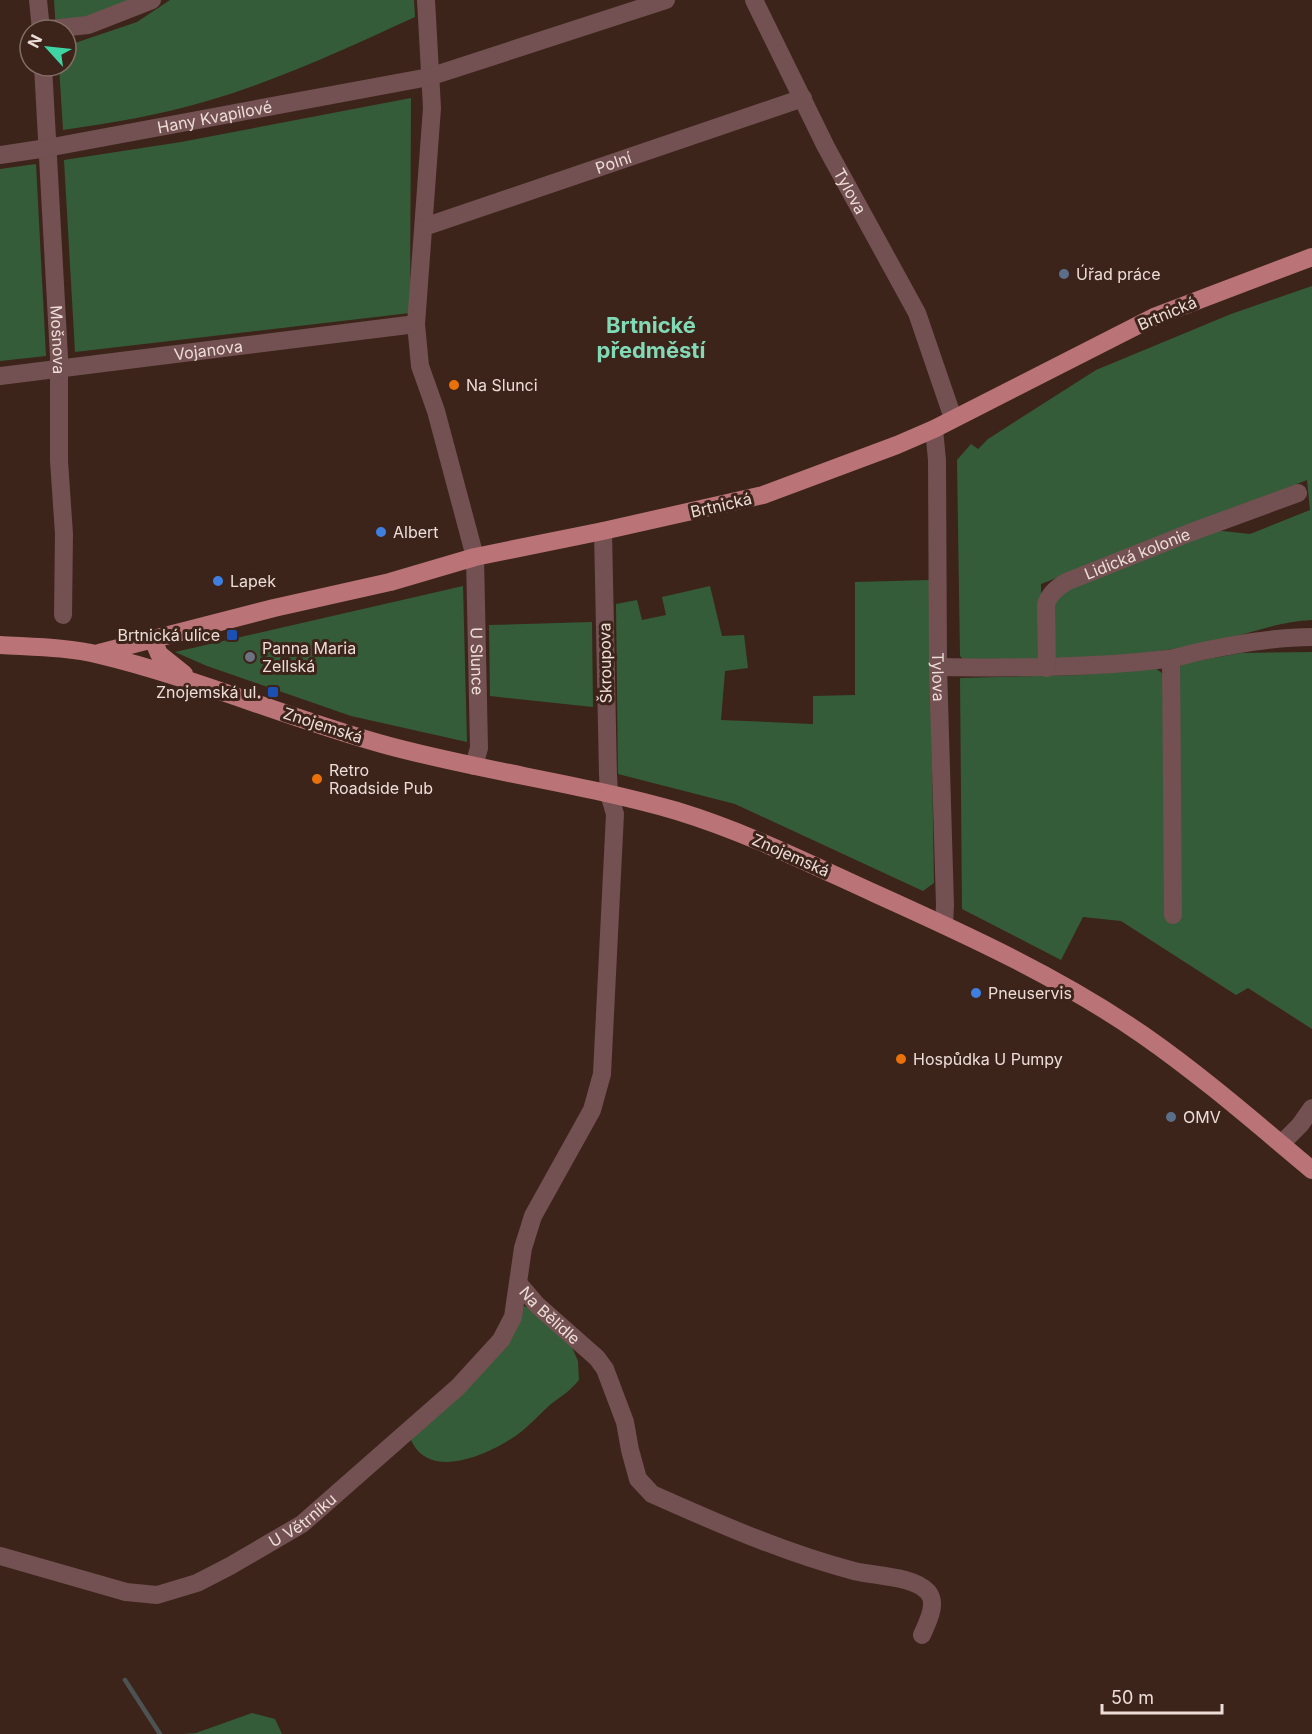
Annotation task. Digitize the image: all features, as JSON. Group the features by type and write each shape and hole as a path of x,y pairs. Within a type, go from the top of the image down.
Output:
{"main road":[{"name":"Brtnická","path":"97,654 274,608 390,582 475,557 763,495 934,429 1154,317 1312,256"},
{"name":"Znojemská","path":"153,639 164,660 204,685"},
{"name":"Znojemská","path":"0,645 97,654 204,685 356,737 474,766 609,794 674,811 753,838 944,925 1068,989 1129,1025 1244,1113 1312,1170"}],"street":[{"path":"38,0 40,18"},
{"path":"78,26 88,25 152,0"},
{"path":"426,0 432,108 416,324 420,366 436,411 475,557"},
{"path":"429,77 611,8 666,0"},
{"name":"Tylova","path":"754,0 826,147 917,313 953,418"},
{"name":"Hany Kvapilové","path":"0,155 429,77"},
{"name":"Mošnova","path":"44,78 59,369 59,461 64,534 63,615"},
{"name":"Polní","path":"424,227 803,98"},
{"name":"Vojanova","path":"0,376 416,324"},
{"name":"Tylova","path":"934,429 937,460 938,667 944,925"},
{"name":"Lidická kolonie","path":"1047,668 1047,604 1049,596 1066,582 1298,493"},
{"name":"Škroupova","path":"603,531 609,794"},
{"name":"U Slunce","path":"474,766 479,748 475,557"},
{"path":"938,667 1091,667 1171,659 1250,642 1294,637 1312,638"},
{"path":"1171,659 1173,915"},
{"name":"Na Bělidle","path":"609,794 615,814 605,1030 600,1083 592,1110 582,1130 533,1216 523,1248 519,1284 537,1305 597,1358 605,1369 625,1422 638,1479 652,1494 802,1555 867,1575 917,1584 932,1598 931,1613 922,1635"},
{"path":"1281,1144 1300,1125 1312,1108"},
{"name":"U Větrníku","path":"0,1556 126,1592 157,1595 197,1583 230,1566 302,1524 458,1387 501,1340 513,1317 519,1284"}],"green space":[{"path":"54,0 135,0 78,22 78,18 55,18"},
{"path":"170,0 414,0 415,17 312,63 234,93 153,114 63,130 60,78 78,78 78,42 137,22"},
{"path":"411,98 410,313 75,352 64,160 181,142"},
{"path":"36,164 46,356 0,361 0,169"},
{"path":"1312,286 1312,620 1265,628 1218,641 1159,651 1059,661 1054,655 1054,605 1062,592 1213,530 1250,534 1310,510 1307,480 1041,584 1041,655 1033,663 967,663 960,656 957,460 971,444 978,449 988,439 1096,370 1231,314"},
{"path":"929,580 934,883 923,891 735,804 618,774 616,604 637,600 642,620 666,615 662,597 710,586 722,636 744,635 748,668 725,671 721,720 813,724 813,696 855,695 855,582"},
{"path":"463,586 467,742 351,716 207,666 175,652"},
{"path":"592,622 593,707 490,696 489,625"},
{"path":"1312,652 1312,1029 1248,988 1236,995 1121,921 1083,917 1061,960 962,909 960,678 1080,675 1155,668 1162,673 1164,679 1178,670 1182,664 1191,662 1241,653"},
{"path":"524,1306 571,1345 578,1361 579,1380 517,1435 496,1448 455,1461 442,1462 429,1459 419,1452 411,1440 416,1429"},
{"path":"252,1713 275,1719 282,1734 183,1734 196,1733"}],"waterway":[{"path":"125,1680 160,1734"}],"place":[{"name":"Úřad práce","path":"1064,274"},
{"name":"Na Slunci","path":"454,385"},
{"name":"Albert","path":"381,532"},
{"name":"Lapek","path":"218,581"},
{"name":"Brtnická ulice","path":"232,635"},
{"name":"Panna Maria Zellská","path":"250,657"},
{"name":"Znojemská ul.","path":"273,692"},
{"name":"Retro Roadside Pub","path":"317,779"},
{"name":"Pneuservis","path":"976,993"},
{"name":"Hospůdka U Pumpy","path":"901,1059"},
{"name":"OMV","path":"1171,1117"}],"district":[{"name":"Brtnické předměstí","path":"651,338"}]}
